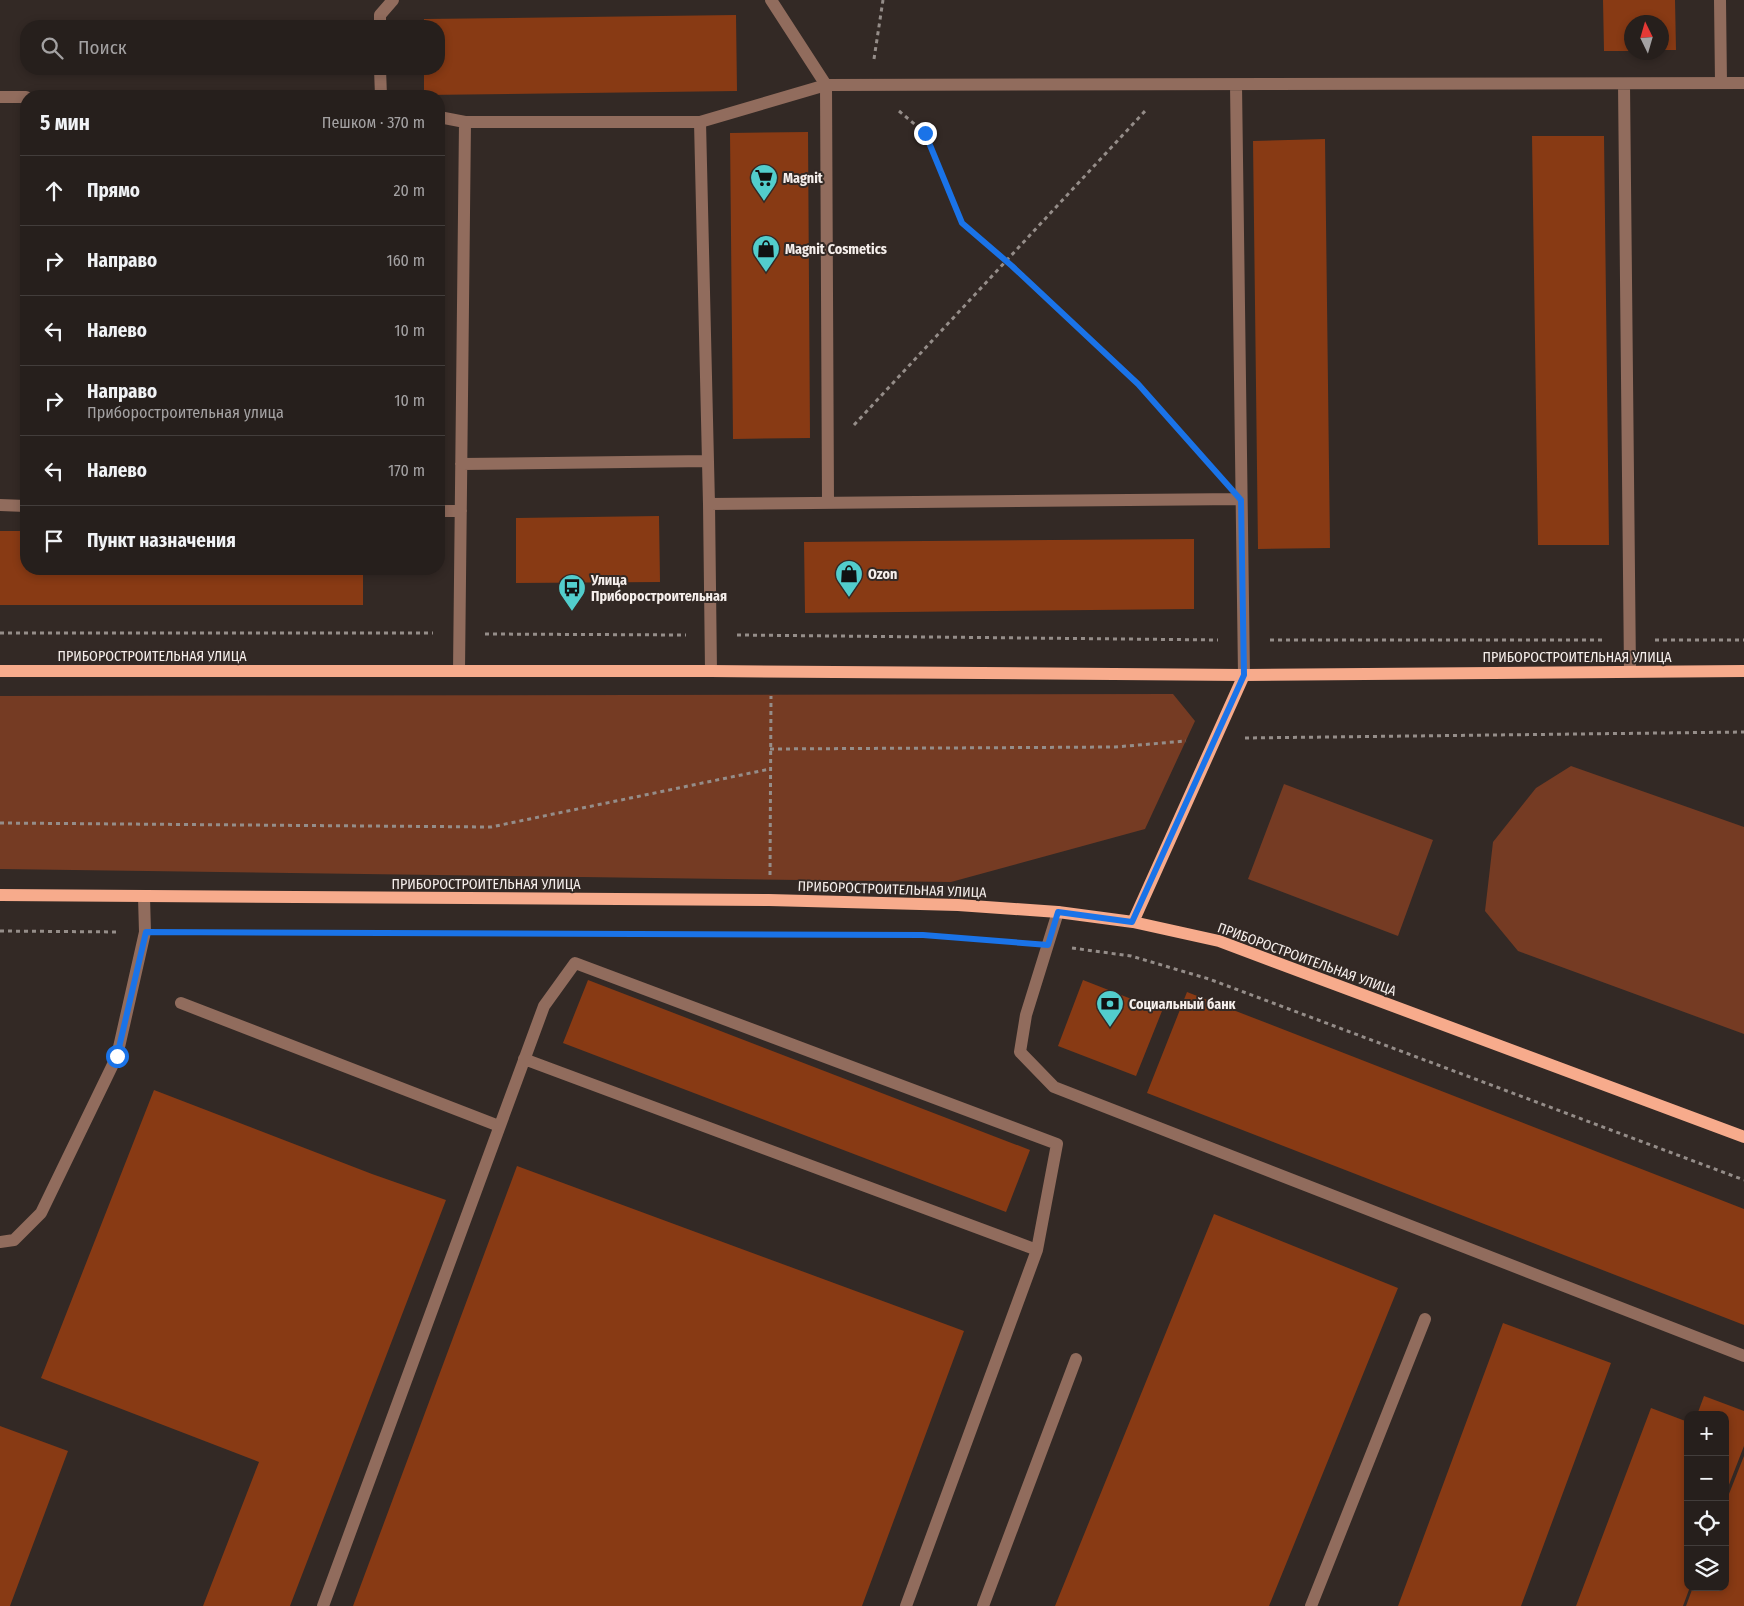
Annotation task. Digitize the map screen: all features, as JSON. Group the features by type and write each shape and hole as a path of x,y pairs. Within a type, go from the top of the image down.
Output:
{"main road":[{"name":"ПРИБОРОСТРОИТЕЛЬНАЯ УЛИЦА","path":"0,672 711,671 1244,675 1744,671"},
{"path":"1132,922 1244,675"},
{"name":"ПРИБОРОСТРОИТЕЛЬНАЯ УЛИЦА","path":"0,895 769,900 958,905 1058,912 1132,922 1219,941 1744,1138"}],"lane":[{"path":"380,20 380,15 393,0"},
{"path":"770,0 826,85 828,502"},
{"path":"1720,0 1721,83"},
{"path":"380,75 381,90"},
{"path":"445,118 465,122 700,122 826,85 1744,83"},
{"path":"1624,84 1630,671"},
{"path":"1236,85 1244,675"},
{"path":"0,97 20,98"},
{"path":"459,671 465,122"},
{"path":"700,122 711,671"},
{"path":"461,464 708,461"},
{"path":"709,504 1241,500"},
{"path":"0,505 20,506"},
{"path":"445,511 461,511"},
{"path":"0,1242 14,1240 41,1213 117,1056 146,932 144,896"},
{"path":"1058,912 1026,1015 1020,1052 1054,1086 1744,1356"},
{"path":"322,1606 544,1006 575,963 1057,1144 1037,1250 906,1606"},
{"path":"180,1003 499,1126"},
{"path":"524,1059 1037,1250"},
{"path":"1311,1606 1425,1319"},
{"path":"983,1606 1076,1359"}],"path":[{"path":"883,0 870,85 925,133 962,223 1006,261 1138,384 1241,500"},
{"path":"828,452 1170,85"},
{"path":"0,633 710,635 1244,640 1744,640"},
{"path":"770,871 772,636"},
{"path":"770,749 1115,747 1215,738 1744,732"},
{"path":"0,823 491,827 770,769"},
{"path":"0,931 923,935 1048,945 1131,956 1209,979 1744,1180"}],"shaded area":[{"path":"1173,694 1195,721 1145,829 951,882 0,869 0,696"},
{"path":"1571,766 1744,827 1744,1034 1518,951 1485,911 1493,842 1536,788"},
{"path":"1284,784 1433,840 1398,936 1248,879"}],"building":[{"path":"1603,0 1675,0 1676,50 1669,50 1669,15 1624,15 1624,51 1604,51"},
{"path":"736,15 737,91 445,95 445,90 424,90 424,75 445,75 445,20 424,19"},
{"path":"808,132 810,438 733,439 730,133"},
{"path":"1532,136 1604,136 1609,545 1538,545"},
{"path":"1325,139 1330,548 1258,549 1253,141"},
{"path":"659,516 660,582 516,583 516,518"},
{"path":"0,531 20,531 20,575 363,575 363,605 0,605"},
{"path":"1194,539 1194,609 805,613 804,542"},
{"path":"588,980 1030,1150 1006,1212 563,1043"},
{"name":"Социальный банк","path":"1083,980 1162,1011 1136,1076 1058,1046"},
{"path":"1187,992 1744,1209 1744,1325 1147,1093"},
{"path":"154,1090 372,1174 446,1200 290,1606 203,1606 259,1462 41,1378"},
{"path":"517,1166 964,1331 862,1606 353,1606"},
{"path":"1214,1214 1398,1288 1269,1606 1055,1606"},
{"path":"1503,1323 1611,1363 1521,1606 1398,1606"},
{"path":"1704,1396 1744,1411 1744,1446 1729,1485 1729,1411 1698,1411"},
{"path":"1651,1408 1684,1420 1684,1591 1689,1591 1683,1606 1576,1606"},
{"path":"0,1426 68,1451 10,1606 0,1606"},
{"path":"1744,1456 1744,1606 1686,1606 1692,1591 1729,1591 1729,1494"}],"place":[{"name":"Magnit","path":"764,202"},
{"name":"Magnit Cosmetics","path":"766,273"},
{"name":"Ozon","path":"849,598"},
{"name":"Улица Приборостроительная","path":"572,612"},
{"name":"Социальный банк","path":"1110,1028"}],"route":[{"path":"117,1056 146,932 923,935 1048,945 1058,912 1132,922 1244,675 1241,500 1138,384 1012,266 962,223 925,133"}]}
